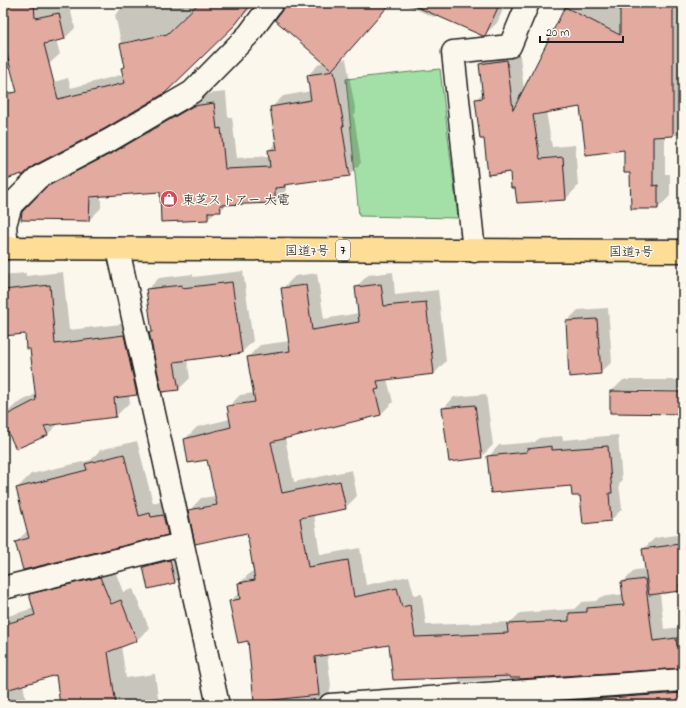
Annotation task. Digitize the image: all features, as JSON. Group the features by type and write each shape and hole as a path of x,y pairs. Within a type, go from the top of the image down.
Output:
{"highway":[{"name":"国道7号","path":"5,248 683,251"}],"street":[{"path":"5,248 5,225 11,205 39,177 110,140 192,92 249,34 272,3"},
{"path":"474,251 453,52 510,46 528,3"},
{"path":"118,249 218,705"},
{"path":"3,588 182,544"},
{"path":"330,705 683,680"}],"green space":[{"path":"440,69 458,218 359,216 346,79"}],"building":[{"path":"3,3 34,3 35,18 59,13 65,39 44,44 58,99 125,83 121,68 125,67 120,44 167,34 199,3 252,3 235,25 165,93 104,129 33,166 22,176 22,174 3,180 3,94 17,92 3,40"},
{"path":"284,3 391,3 332,70 275,20 282,10"},
{"path":"408,3 500,3 485,36 483,36"},
{"path":"620,3 673,3 673,136 653,137 653,186 658,185 658,209 631,209 630,173 624,173 624,150 586,155 580,107 533,115 540,159 563,157 566,200 517,203 515,188 511,188 510,172 488,175 484,139 480,139 475,99 483,98 479,64 507,60 513,110 565,7 620,35"},
{"path":"334,71 344,126 342,126 350,176 284,185 285,187 275,188 275,203 220,205 221,212 208,212 208,220 161,222 160,192 90,197 89,221 21,220 22,212 46,187 116,151 193,106 214,103 217,129 221,128 225,169 270,167 268,150 277,149 270,107 311,100 307,75"},
{"path":"232,282 242,353 174,362 179,390 162,392 149,332 152,332 146,289 182,285 182,288"},
{"path":"381,284 384,306 426,302 434,374 377,381 379,389 375,390 381,415 271,442 282,493 340,481 346,509 300,518 308,567 348,560 354,597 397,588 402,607 410,605 415,637 508,633 507,624 569,621 569,613 587,612 587,608 624,605 621,582 645,579 653,641 676,638 677,646 683,645 683,668 520,679 510,678 510,676 393,680 389,645 315,657 319,695 254,702 248,641 238,643 229,601 240,599 238,583 255,580 247,533 195,544 188,510 217,505 207,460 188,463 184,439 231,427 227,406 255,402 247,357 290,351 281,288 306,285 312,330 359,322 355,287"},
{"path":"50,285 55,344 124,335 137,395 114,398 116,417 44,426 48,435 16,449 3,422 3,417 36,400 30,349 26,349 25,334 3,336 3,290"},
{"path":"597,319 601,374 569,377 566,321"},
{"path":"610,391 683,392 683,414 610,413"},
{"path":"475,405 482,458 449,462 442,408"},
{"path":"552,446 552,450 608,446 612,493 609,493 611,521 583,524 580,496 572,496 571,486 491,493 487,456 527,452 527,449"},
{"path":"124,454 139,516 150,513 151,517 163,515 168,535 23,570 15,542 29,538 16,488 87,470 85,464"},
{"path":"680,544 683,562 683,584 679,584 680,591 649,595 642,549"},
{"path":"170,560 175,583 148,589 143,567"},
{"path":"100,577 111,604 121,600 137,641 108,652 116,705 60,705 56,675 3,691 3,625 35,615 29,594"},
{"path":"683,693 683,705 565,705 564,701"}],"place":[{"name":"東芝ストアー 大電","path":"169,199"}]}
